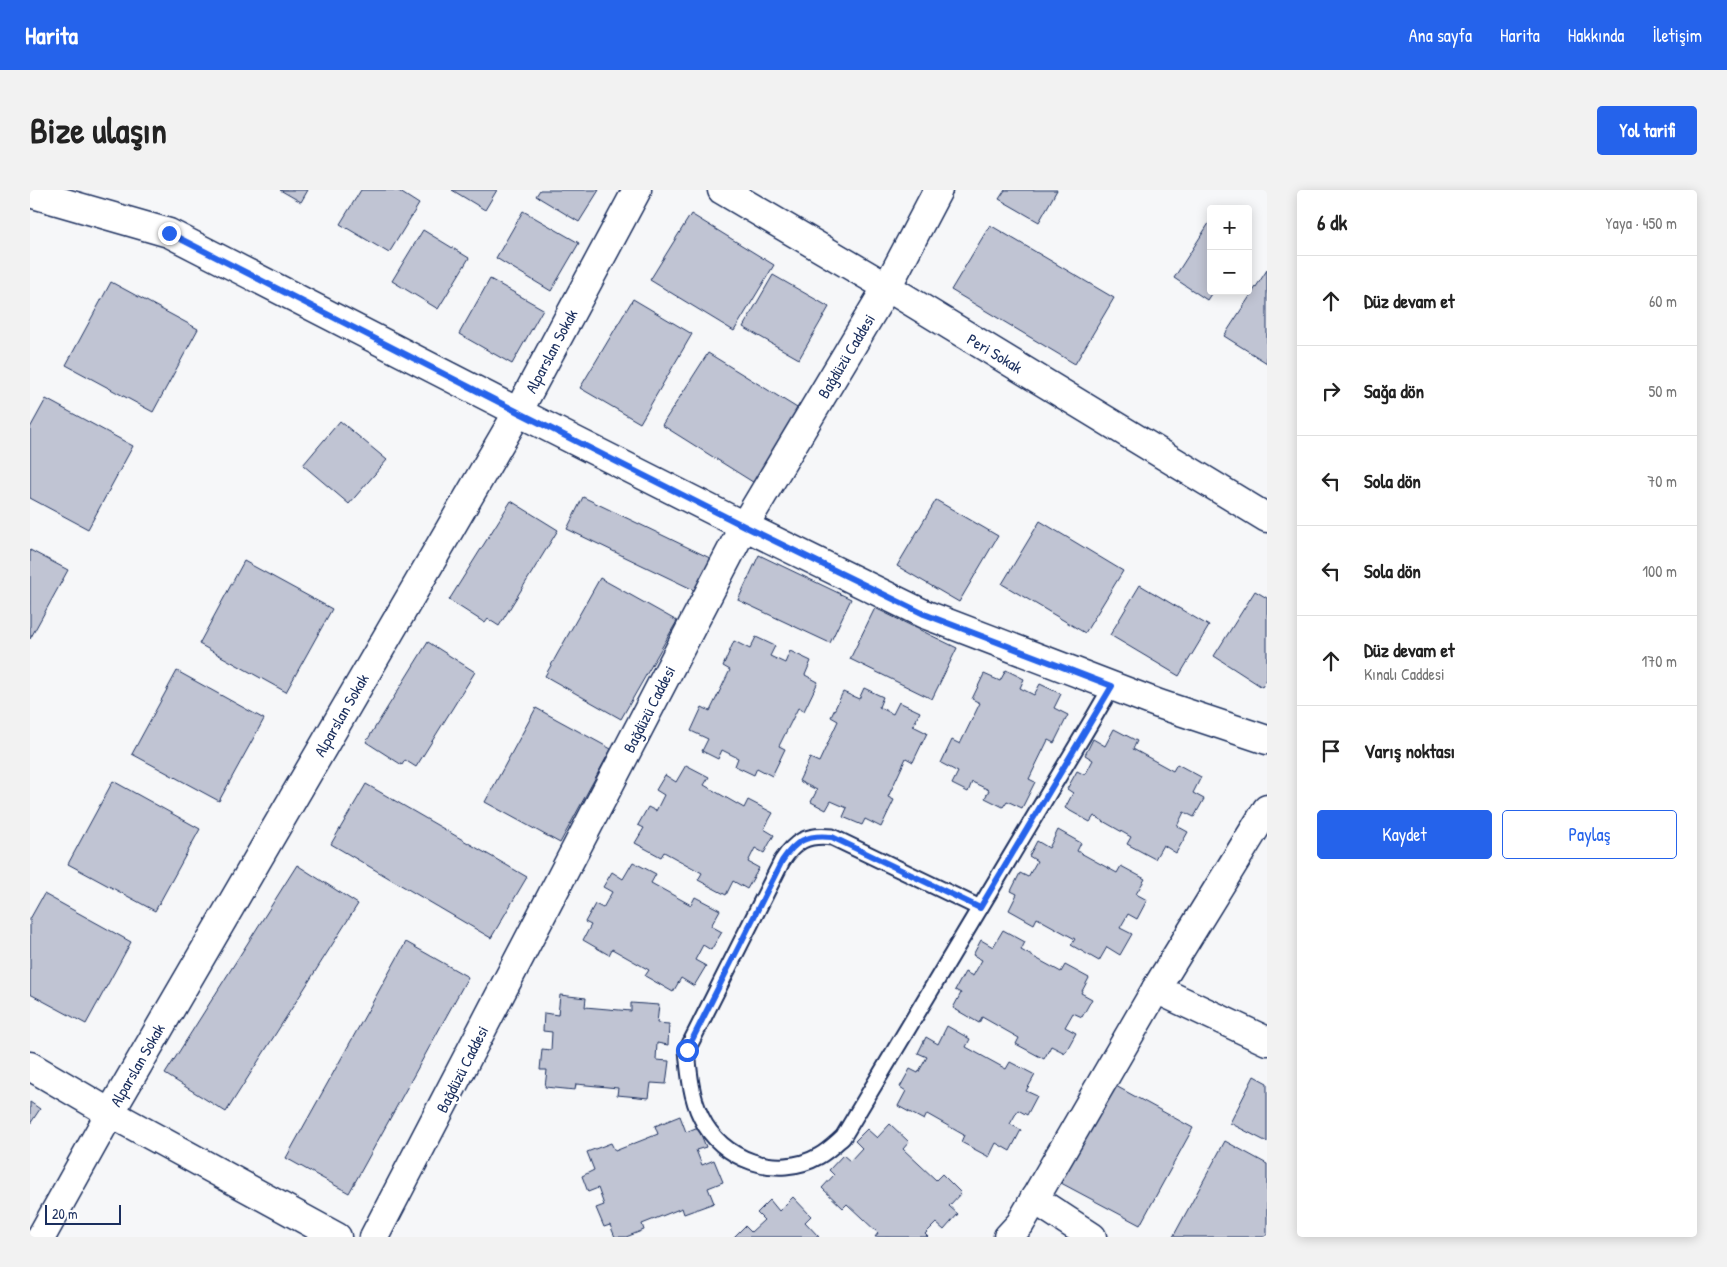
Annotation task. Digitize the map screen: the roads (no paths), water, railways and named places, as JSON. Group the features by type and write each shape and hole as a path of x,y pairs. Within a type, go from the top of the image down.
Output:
{"street":[{"name":"Alparslan Sokak","path":"41,1237 110,1113 518,412 637,190"},
{"name":"Peri Sokak","path":"722,190 887,287 1267,518"},
{"name":"Bağdüzü Caddesi","path":"374,1237 744,526 887,287 938,190"},
{"path":"37,193 169,233 518,412 924,614 1159,704 1267,740"},
{"path":"1008,1237 1020,1224 1156,990 1267,809"},
{"path":"1156,990 1267,1042"},
{"path":"30,1066 110,1113 337,1237"},
{"path":"1034,1199 1092,1237"}],"lane":[{"path":"980,908 832,837 810,837 798,842 788,851 782,861 687,1050 696,1102 700,1116 708,1130 729,1151 742,1159 772,1166 804,1163 831,1148 843,1137 980,908 1112,686"}]}
